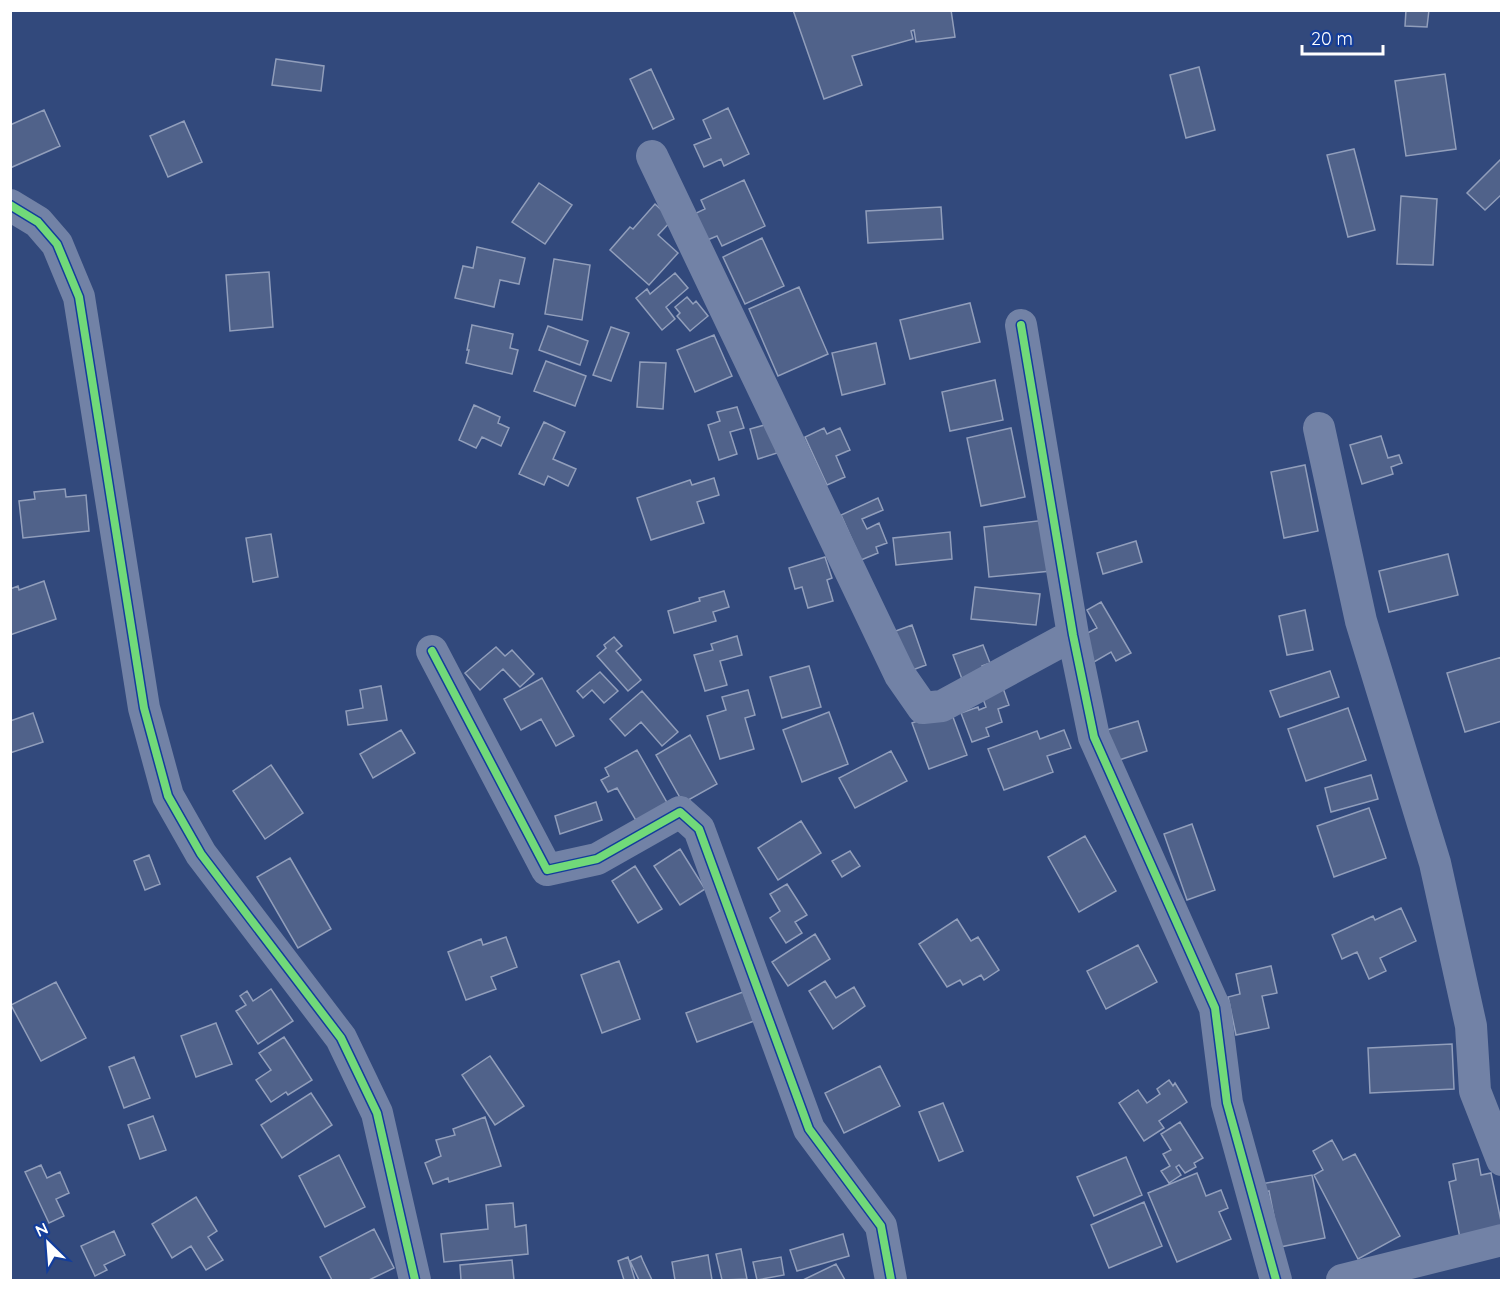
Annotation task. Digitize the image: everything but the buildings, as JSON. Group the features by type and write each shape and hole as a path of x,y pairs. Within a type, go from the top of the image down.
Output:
{"street":[{"path":"652,156 900,675 923,708 942,706 1073,635"},
{"path":"10,205 38,222 57,244 79,297 144,708 168,796 201,854 341,1038 377,1113 415,1281"},
{"path":"1021,325 1073,635 1094,737 1215,1008 1227,1103 1276,1281"},
{"path":"1319,428 1361,621 1435,863 1471,1026 1475,1091 1502,1160"},
{"path":"432,651 548,870 597,859 680,812 699,829 809,1129 881,1226 891,1281"},
{"path":"1342,1281 1502,1240"}],"cycle path":[{"path":"10,205 38,222 57,244 79,297 144,708 168,796 201,854 341,1038 377,1113 415,1280"},
{"path":"1021,325 1073,635 1094,737 1215,1008 1227,1103 1276,1280"},
{"path":"432,651 547,870 597,859 680,812 699,829 809,1129 881,1226 891,1280"}]}
